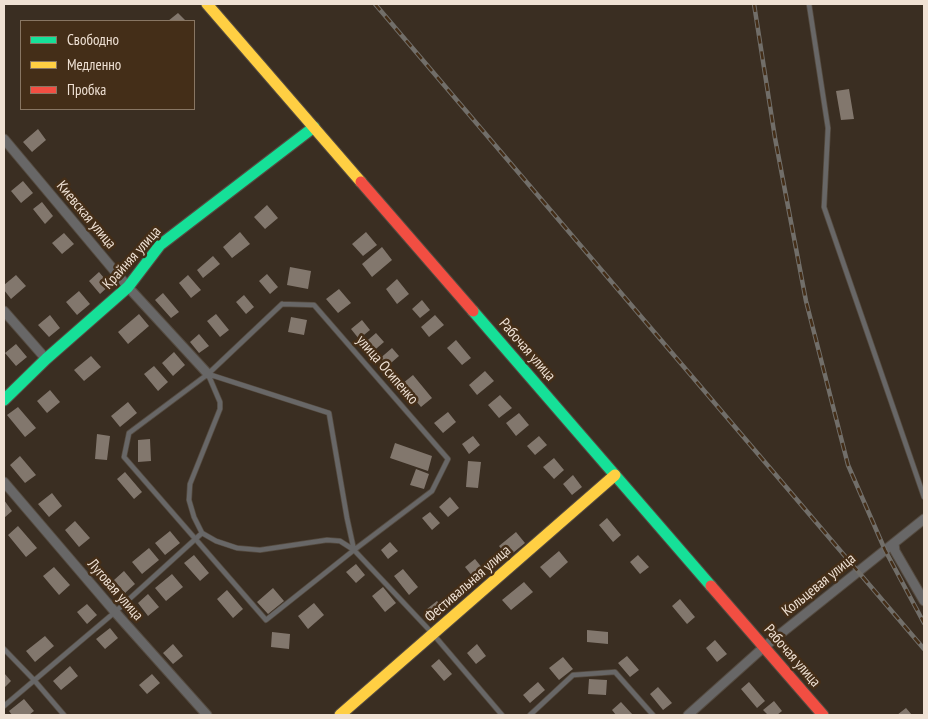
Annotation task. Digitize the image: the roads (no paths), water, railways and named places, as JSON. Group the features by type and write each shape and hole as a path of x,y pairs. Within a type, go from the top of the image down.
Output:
{"main road":[{"name":"Рабочая улица","path":"208,4 823,715"},
{"name":"Крайняя улица","path":"4,400 128,287 160,245 314,127"},
{"name":"Фестивальная улица","path":"340,715 615,475"}],"street":[{"name":"Киевская улица","path":"4,138 128,287 208,374"},
{"path":"4,311 46,360"},
{"name":"Луговая улица","path":"4,482 115,612 207,715"},
{"name":"Кольцевая улица","path":"688,715 764,647 924,519"},
{"path":"894,543 895,551 924,601"}],"lane":[{"path":"809,4 828,128 824,208 924,497"},
{"name":"улица Осипенко","path":"282,304 314,305 448,459 432,491 266,620 124,457 129,433 208,374 282,304"},
{"path":"208,374 220,402 220,409 190,484 189,500 202,534 237,548 260,550 334,539 340,541 354,550 433,634 502,715"},
{"path":"208,374 328,413 354,550"},
{"path":"4,706 115,612 202,534"},
{"path":"4,649 64,715"},
{"path":"530,715 573,676 615,672 653,715"}],"railway":[{"path":"375,4 924,649"},
{"path":"754,4 775,138 806,301 848,465 885,550 924,623"}]}
